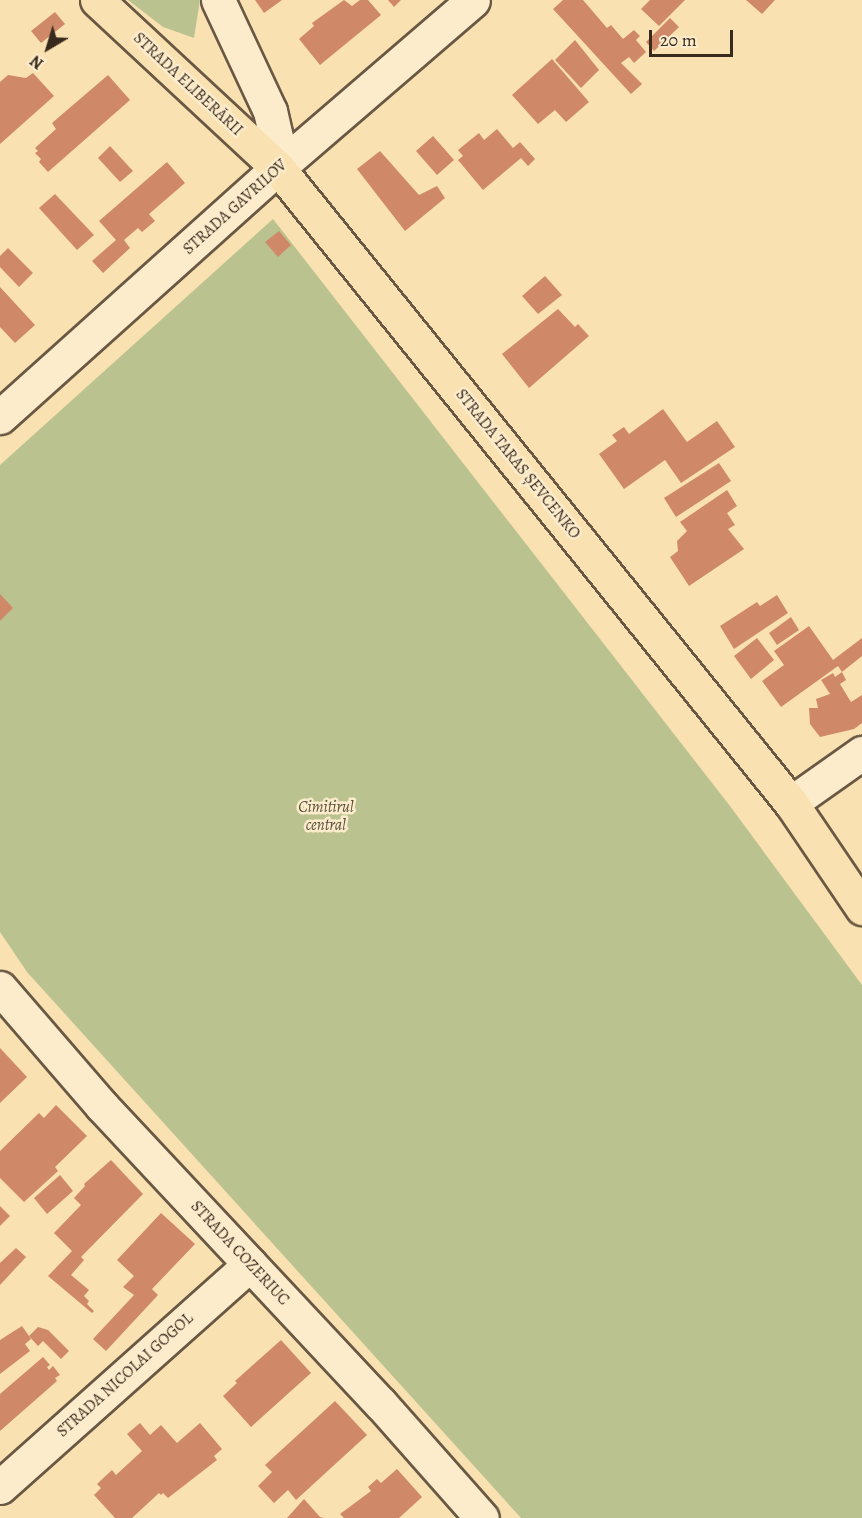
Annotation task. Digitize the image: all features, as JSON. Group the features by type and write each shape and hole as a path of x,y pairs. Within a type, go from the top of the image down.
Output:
{"main road":[{"name":"STRADA ELIBERĂRII","path":"97,0 278,168"},
{"name":"STRADA TARAS ȘEVCENKO","path":"278,168 791,803 862,908"}],"street":[{"path":"218,0 270,111 276,138 278,168"},
{"name":"STRADA GAVRILOV","path":"0,417 278,168 473,0"},
{"path":"791,803 862,753"},
{"name":"STRADA COZERIUC","path":"0,988 101,1105 381,1404 482,1518"},
{"name":"STRADA NICOLAI GOGOL","path":"0,1487 250,1264"}],"green space":[{"path":"128,0 200,0 194,38 163,27"},
{"name":"Cimitirul central","path":"273,219 730,806 862,985 862,1518 521,1518 27,972 0,932 0,465"}],"building":[{"path":"255,0 282,0 264,13"},
{"path":"344,0 352,6 360,0 368,0 381,15 320,65 299,39 314,26 312,23"},
{"path":"388,0 401,0 394,7"},
{"path":"563,0 583,0 607,28 611,25 623,39 634,30 640,36 636,40 646,52 634,63 629,57 621,63 642,84 631,94 553,9"},
{"path":"650,0 685,0 659,26 641,9"},
{"path":"746,0 775,0 762,14"},
{"path":"55,12 65,24 41,43 31,31"},
{"path":"670,18 679,27 654,51 646,42"},
{"path":"575,40 599,70 581,88 555,60"},
{"path":"552,59 589,102 566,122 555,110 538,124 512,95"},
{"path":"33,73 54,96 0,144 0,82 8,75 26,78"},
{"path":"108,75 130,100 48,172 39,162 41,159 35,153 38,151 35,148 56,129 52,123"},
{"path":"497,129 513,148 520,142 535,159 528,166 521,158 483,190 458,160 463,156 458,150 479,133 484,140"},
{"path":"433,136 454,160 437,175 416,151"},
{"path":"110,146 133,171 120,182 98,158"},
{"path":"380,151 419,195 437,186 445,198 405,231 357,169"},
{"path":"167,162 185,183 149,214 155,221 142,232 138,228 124,240 130,248 103,273 92,261 116,240 99,221"},
{"path":"55,194 94,235 77,250 39,208"},
{"path":"279,231 291,245 278,257 265,242"},
{"path":"8,248 33,273 19,287 0,267 0,256"},
{"path":"545,276 562,295 538,314 522,296"},
{"path":"0,287 35,325 15,343 0,327"},
{"path":"558,309 575,327 578,324 589,336 529,388 502,354"},
{"path":"663,409 687,442 717,421 735,447 681,483 665,460 624,489 599,454 617,441 612,435 624,427 629,434"},
{"path":"719,463 731,481 676,517 664,498"},
{"path":"727,490 737,506 727,513 735,525 728,529 744,549 689,586 670,557 678,551 677,541 687,531 680,522"},
{"path":"0,594 13,608 0,621"},
{"path":"777,595 788,613 734,649 720,626 757,602 760,606"},
{"path":"791,617 799,630 777,645 769,633"},
{"path":"809,626 833,660 862,638 862,656 842,672 838,666 781,707 762,681 784,665 774,651"},
{"path":"757,638 774,660 751,679 734,656"},
{"path":"842,672 846,680 840,684 851,702 862,695 862,723 854,729 820,737 810,724 809,708 818,708 816,699 830,694 821,680 833,673 835,677"},
{"path":"0,1048 27,1077 0,1103"},
{"path":"56,1105 87,1136 55,1167 58,1171 24,1202 0,1178 0,1151 39,1113 44,1118"},
{"path":"111,1160 143,1194 81,1257 84,1260 71,1275 89,1290 84,1296 89,1301 87,1304 94,1311 92,1313 48,1276 72,1251 54,1233 81,1205 74,1198 85,1186 84,1184"},
{"path":"60,1175 73,1191 47,1214 34,1198"},
{"path":"0,1206 10,1216 0,1226"},
{"path":"161,1213 195,1244 152,1289 158,1295 106,1351 93,1339 134,1295 123,1287 134,1276 117,1260"},
{"path":"16,1248 26,1257 0,1285 0,1263"},
{"path":"22,1326 31,1339 25,1344 30,1351 0,1374 0,1340"},
{"path":"38,1327 48,1330 69,1351 61,1359 43,1341 38,1346 29,1336"},
{"path":"281,1340 311,1373 251,1427 223,1396 237,1383 235,1381"},
{"path":"43,1357 50,1365 47,1367 49,1370 53,1366 60,1375 55,1378 57,1381 0,1431 0,1394"},
{"path":"335,1401 367,1435 296,1500 288,1490 274,1503 258,1486 272,1472 265,1465"},
{"path":"140,1423 150,1435 161,1425 177,1443 200,1423 222,1449 214,1456 217,1460 168,1498 163,1493 161,1495 159,1493 132,1518 115,1518 94,1495 101,1488 97,1484 112,1470 116,1475 142,1451 127,1434"},
{"path":"397,1469 422,1497 399,1518 344,1518 340,1514 371,1491 368,1487 377,1479 381,1483"},
{"path":"304,1499 320,1517 324,1518 287,1518"}]}
